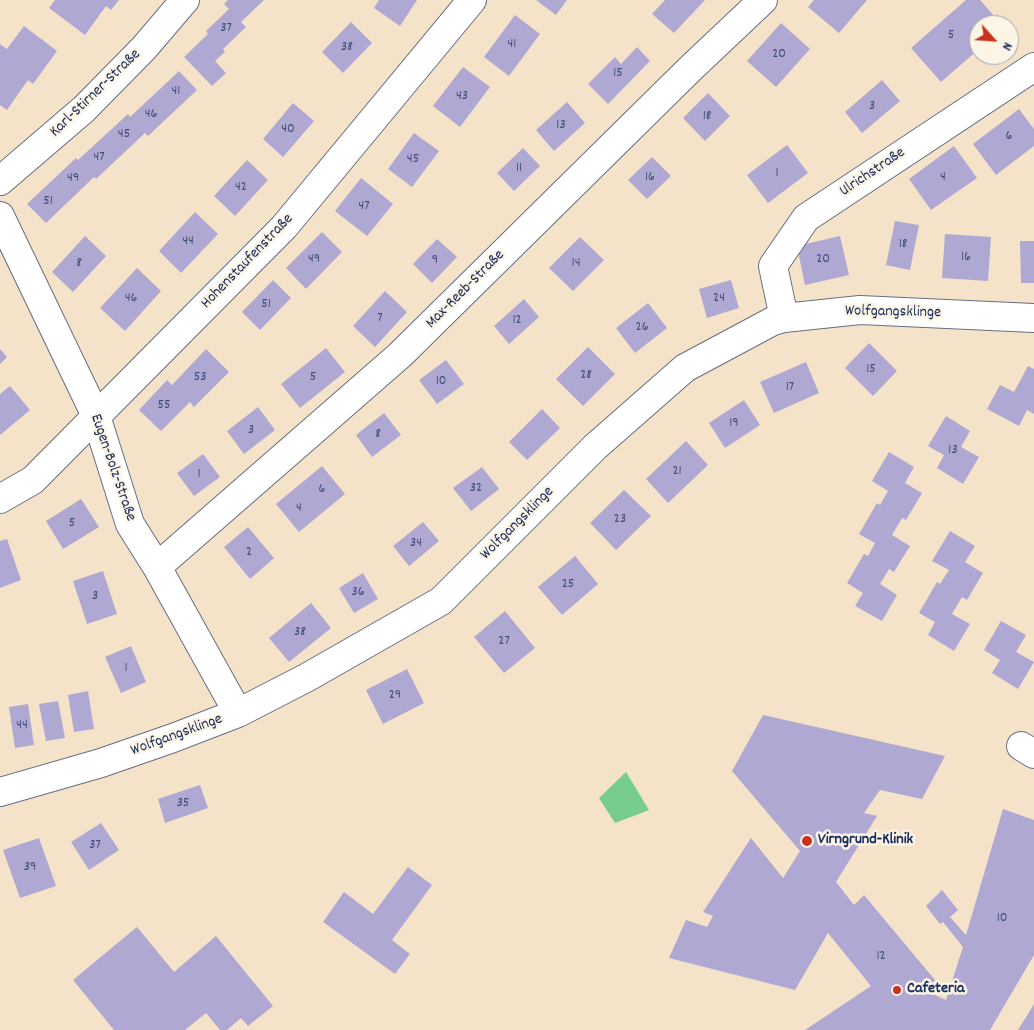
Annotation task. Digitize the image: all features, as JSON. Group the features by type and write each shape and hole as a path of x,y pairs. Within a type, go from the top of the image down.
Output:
{"street":[{"name":"Karl-Stirner-Straße","path":"0,181 84,109 144,48 185,0"},
{"name":"Hohenstaufenstraße","path":"0,499 33,480 284,227 472,0"},
{"name":"Max-Reeb-Straße","path":"157,567 400,355 690,69 763,0"},
{"name":"Ulrichstraße","path":"784,318 773,266 806,218 1034,67"},
{"name":"Eugen-Bolz-Straße","path":"0,216 96,416 130,524 157,567 238,713"},
{"name":"Wolfgangsklinge","path":"0,792 101,763 238,713 306,678 441,601 595,447 685,368 773,321 784,318 860,310 1034,318"}],"green space":[{"path":"626,772 649,810 615,823 599,798"}],"building":[{"path":"55,0 119,0 111,10 106,6 85,35 49,8"},
{"path":"228,0 264,0 241,22 246,27 223,49 225,52 215,61 226,73 212,86 184,57 208,34 206,31 229,9 224,4"},
{"path":"379,0 417,0 400,26 374,8"},
{"path":"536,0 567,0 556,15"},
{"path":"665,0 705,0 674,33 652,14"},
{"path":"814,0 867,0 839,33 808,7"},
{"path":"966,0 980,0 993,15 969,15 969,58 941,82 911,48"},
{"path":"515,15 540,34 509,76 484,57"},
{"path":"351,22 372,43 343,73 322,52"},
{"path":"781,23 810,49 776,87 747,61"},
{"path":"24,26 57,51 33,84 28,80 7,110 0,105 0,44 7,49"},
{"path":"637,47 650,61 608,104 588,84 615,57 621,64"},
{"path":"463,67 490,87 460,127 433,106"},
{"path":"179,71 197,90 148,136 145,133 96,179 94,177 46,223 27,204 76,158 78,160 128,114 130,117"},
{"path":"882,80 900,101 862,133 845,112"},
{"path":"708,93 730,116 705,141 683,118"},
{"path":"567,102 585,123 554,151 536,130"},
{"path":"293,103 314,121 283,157 263,139"},
{"path":"1019,109 1034,129 1034,146 996,175 973,144"},
{"path":"414,133 439,151 412,187 388,169"},
{"path":"787,145 808,173 768,203 747,175"},
{"path":"954,146 977,178 931,210 909,179"},
{"path":"523,148 540,166 514,191 497,173"},
{"path":"652,157 671,176 647,199 628,180"},
{"path":"247,160 268,180 235,216 214,196"},
{"path":"361,178 393,204 367,236 335,211"},
{"path":"195,212 218,234 181,273 159,251"},
{"path":"895,221 919,225 910,270 886,265"},
{"path":"322,232 342,252 306,289 286,268"},
{"path":"945,234 991,237 988,281 942,278"},
{"path":"85,236 106,256 73,292 52,272"},
{"path":"840,236 849,275 805,285 797,246"},
{"path":"580,237 604,260 573,291 549,268"},
{"path":"437,239 457,257 432,283 413,264"},
{"path":"1020,241 1034,241 1034,283 1021,283"},
{"path":"137,268 161,291 125,331 100,308"},
{"path":"273,280 291,298 260,330 242,312"},
{"path":"731,280 739,308 707,318 699,289"},
{"path":"385,291 407,312 375,347 353,326"},
{"path":"524,299 539,317 509,344 494,326"},
{"path":"648,303 667,328 635,353 616,328"},
{"path":"869,343 897,371 873,396 845,368"},
{"path":"588,347 615,374 583,406 556,379"},
{"path":"326,348 345,372 300,408 281,384"},
{"path":"0,349 7,357 0,364"},
{"path":"206,349 229,372 194,407 190,402 161,431 139,410 167,380 172,385"},
{"path":"446,360 464,384 437,404 419,380"},
{"path":"806,362 819,393 774,413 760,382"},
{"path":"1028,366 1034,369 1034,414 1027,410 1019,426 987,409 1000,385 1014,392"},
{"path":"10,386 30,410 0,435 0,394"},
{"path":"744,400 760,425 725,448 709,423"},
{"path":"258,407 275,430 244,454 227,431"},
{"path":"542,409 560,428 527,460 509,442"},
{"path":"384,413 401,435 372,457 356,435"},
{"path":"946,416 970,431 961,447 979,457 963,484 937,468 944,455 928,446"},
{"path":"686,441 708,465 668,503 646,479"},
{"path":"889,452 914,467 905,483 922,493 906,520 902,518 892,535 910,546 894,572 889,569 880,584 897,595 882,621 855,606 863,593 847,583 864,554 868,556 875,543 859,534 877,503 880,505 888,491 872,481"},
{"path":"203,454 220,477 194,496 177,473"},
{"path":"322,466 345,494 299,532 276,504"},
{"path":"482,467 499,489 471,511 453,488"},
{"path":"624,490 651,516 616,550 590,523"},
{"path":"81,499 99,527 63,549 46,521"},
{"path":"423,522 439,541 409,566 393,546"},
{"path":"248,527 274,558 250,579 224,547"},
{"path":"950,531 975,546 965,562 983,573 967,600 962,597 952,614 970,624 954,651 928,635 935,622 919,613 937,582 940,584 949,570 932,561"},
{"path":"7,539 21,580 0,588 0,541"},
{"path":"575,556 598,584 562,615 538,587"},
{"path":"103,571 117,614 87,624 73,581"},
{"path":"363,573 378,599 354,613 339,588"},
{"path":"311,603 331,628 289,662 269,638"},
{"path":"505,611 535,648 504,673 474,637"},
{"path":"1001,621 1026,635 1016,652 1034,662 1018,689 992,673 1000,660 984,650"},
{"path":"131,646 146,682 121,693 105,657"},
{"path":"407,669 424,703 383,724 366,690"},
{"path":"88,691 94,729 74,732 68,695"},
{"path":"58,701 65,738 46,741 39,704"},
{"path":"28,704 34,745 15,748 9,707"},
{"path":"763,715 945,756 922,799 880,790 864,813 877,816 836,882 854,905 864,895 935,980 926,991 946,1000 963,947 943,922 940,924 926,906 942,890 958,910 950,917 966,935 1003,809 1034,820 1034,955 990,1030 805,1030 871,986 828,933 795,990 669,958 686,920 707,927 713,916 703,912 751,838 783,878 800,851 732,771"},
{"path":"200,785 208,808 165,823 158,799"},
{"path":"101,823 119,850 89,870 71,842"},
{"path":"39,838 56,886 20,898 3,850"},
{"path":"408,867 432,885 392,940 410,954 395,974 323,922 344,892 373,914"},
{"path":"137,927 174,972 216,936 273,1006 248,1026 241,1018 227,1030 220,1030 206,1013 185,1030 114,1030 73,980"},
{"path":"1034,1004 1034,1030 1018,1030"}],"place":[{"name":"Virngrund-Klinik","path":"807,841"},
{"name":"Cafeteria","path":"897,990"}]}
